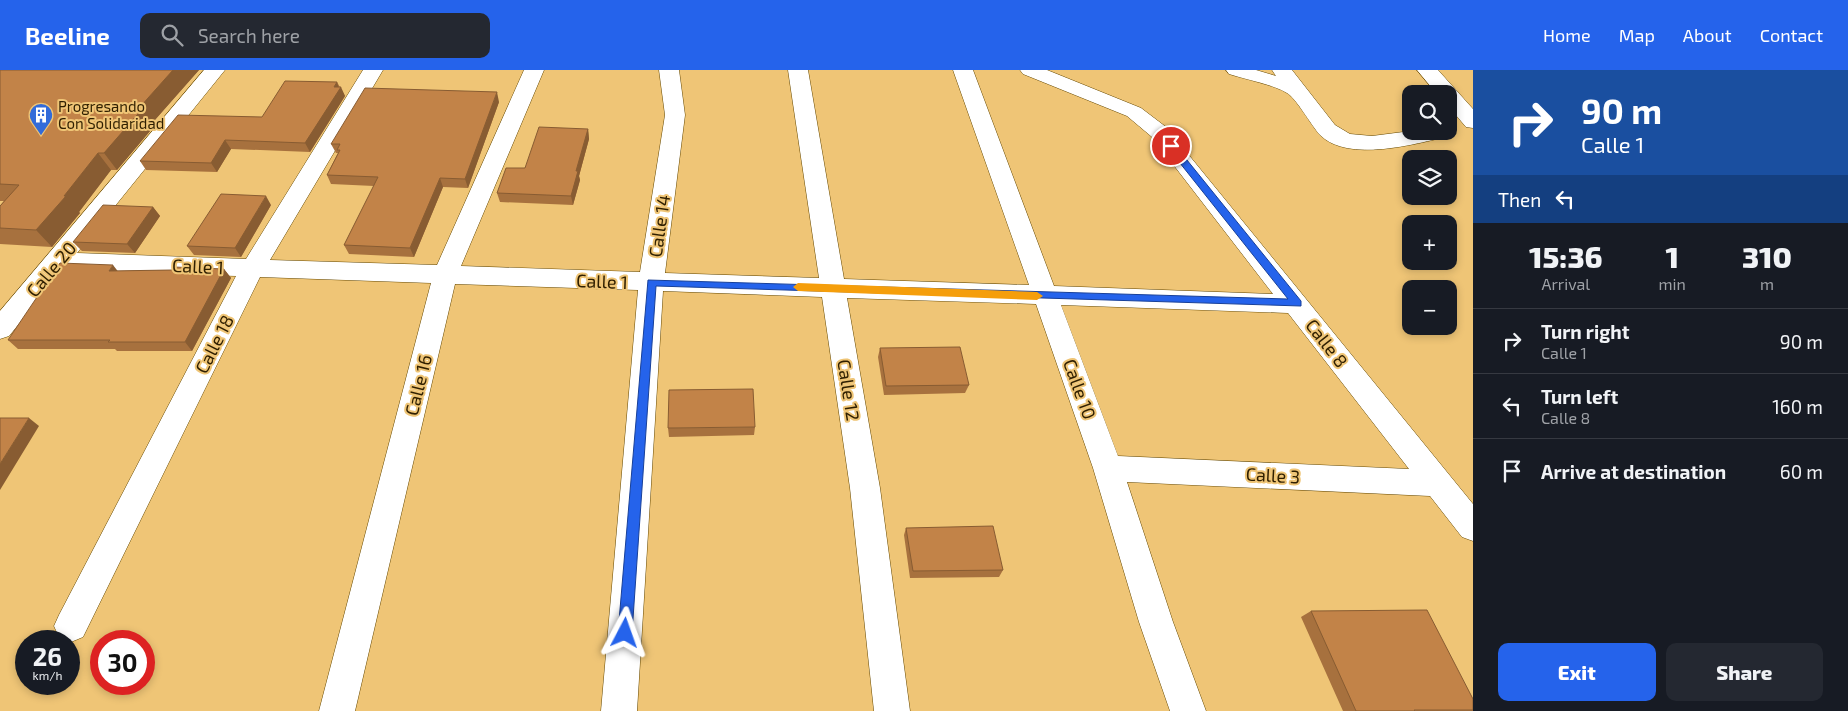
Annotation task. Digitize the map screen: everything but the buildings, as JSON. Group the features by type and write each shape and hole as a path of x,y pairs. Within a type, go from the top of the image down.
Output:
{"street":[{"name":"Calle 20","path":"0,329 215,70"},
{"name":"Calle 18","path":"71,626 252,269 373,70"},
{"name":"Calle 16","path":"337,711 445,275 534,70"},
{"name":"Calle 14","path":"619,711 651,282 675,115 669,70"},
{"name":"Calle 12","path":"798,70 865,488 892,711"},
{"name":"Calle 10","path":"963,70 1047,296 1108,468 1156,622 1188,711"},
{"name":"Calle 8","path":"1030,70 1134,112 1160,132 1473,527"},
{"path":"1236,70 1297,90"},
{"path":"1282,70 1331,133 1347,140 1367,143 1402,137"},
{"path":"1427,70 1440,85"},
{"path":"1457,104 1473,122"},
{"path":"1457,129 1473,126"},
{"name":"Calle 1","path":"58,261 1297,304"},
{"name":"Calle 3","path":"1108,468 1437,483"}],"slow traffic":[{"path":"798,287 1037,296"}],"place":[{"name":"Progresando Con Solidaridad","path":"41,136"}],"route":[{"path":"625,633 651,282 1297,304 1171,146"}]}
